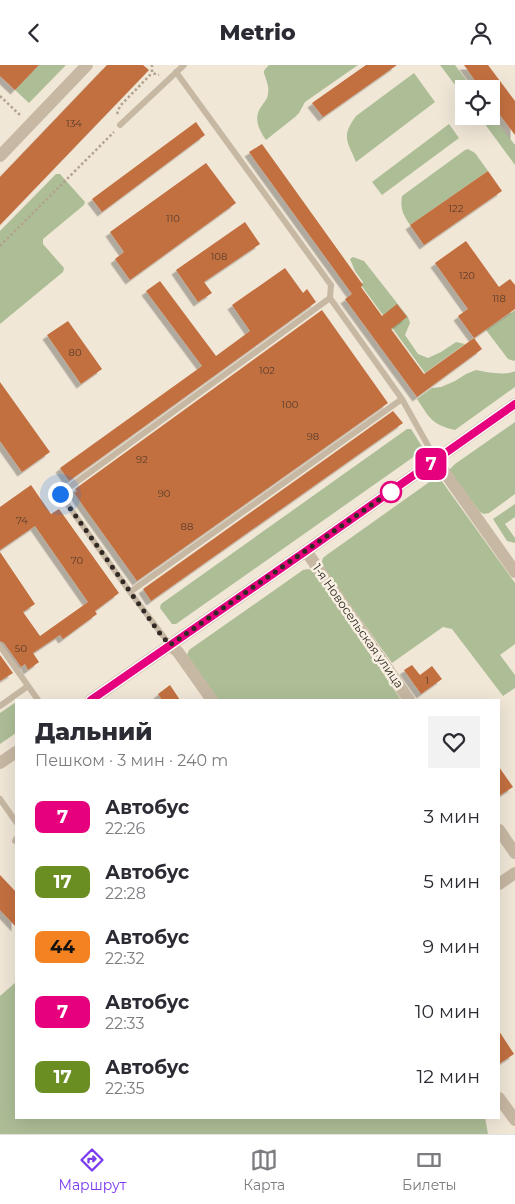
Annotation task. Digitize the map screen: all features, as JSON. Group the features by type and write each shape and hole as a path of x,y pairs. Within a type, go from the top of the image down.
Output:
{"street":[{"path":"0,156 87,65"},
{"path":"92,699 515,404"},
{"path":"436,460 515,572"},
{"name":"1-я Новосельская улица","path":"306,551 408,699"},
{"path":"170,645 178,652 211,699"},
{"path":"0,763 15,753"},
{"path":"500,831 515,853"},
{"path":"500,883 515,873"},
{"path":"500,1099 515,1120"}],"lane":[{"path":"120,125 184,65"},
{"path":"176,72 331,285 330,298 402,399 436,460"},
{"path":"170,645 60,494 330,298"},
{"path":"130,592 402,399"},
{"path":"0,646 37,699"},
{"path":"0,706 28,686"},
{"path":"0,799 15,821"}],"path":[{"path":"0,245 120,125 117,114 120,106 152,73 151,65"},
{"path":"152,73 170,78"},
{"path":"0,96 30,124"}],"green space":[{"path":"39,65 66,65 29,103 15,90"},
{"path":"269,65 358,65 305,102 295,117 266,140 259,128 257,115 268,95 264,71"},
{"path":"440,65 455,65 466,80 455,80 455,85"},
{"path":"414,73 435,102 356,162 347,139 351,123 356,116"},
{"path":"449,124 459,138 382,195 372,182"},
{"path":"486,125 500,125 515,145 515,165"},
{"path":"468,149 475,153 488,171 410,225 401,204 402,196"},
{"path":"56,174 60,174 85,202 84,205 43,239 43,244 64,268 63,272 0,324 0,231"},
{"path":"353,257 364,261 408,317 410,323 405,335 418,354 428,358 456,342 465,344 425,373 361,285 363,282 355,271 350,259"},
{"path":"515,310 514,361 508,359 486,330"},
{"path":"476,370 490,373 515,371 515,387 455,430 436,423 417,399 432,388 441,387"},
{"path":"515,422 515,494 489,513 484,514 480,512 449,470"},
{"path":"407,429 411,429 424,450 176,624 172,624 160,608 161,604"},
{"path":"435,478 441,480 515,583 515,644 500,655 515,675 515,688 503,696 452,629 443,627 392,663 321,564 323,558 328,554"},
{"path":"515,504 515,517 505,524 515,538 515,543 507,541 493,519"},
{"path":"303,570 314,571 400,699 217,699 187,655 189,650"},
{"path":"15,703 15,734 0,744 0,713"},
{"path":"15,983 15,1119 485,1119 488,1134 0,1134 0,996"}],"building":[{"path":"0,65 39,65 15,90 0,76"},
{"path":"107,65 143,65 149,70 0,225 0,177"},
{"path":"366,65 397,65 323,117 312,103"},
{"path":"464,65 488,65 499,80 475,80"},
{"path":"500,81 515,101 515,135 500,115"},
{"path":"196,122 205,135 102,212 92,199"},
{"path":"262,144 363,285 361,287 382,316 397,304 407,317 391,329 424,374 474,338 482,349 417,397 345,299 352,294 249,152"},
{"path":"206,163 236,203 130,280 115,259 124,252 110,232"},
{"path":"488,171 502,191 424,245 410,225"},
{"path":"245,222 260,244 204,282 212,293 198,302 176,270"},
{"path":"466,241 499,287 510,279 515,285 515,309 474,338 458,316 468,309 435,263"},
{"path":"285,268 303,293 307,289 316,302 69,481 60,468 202,366 146,291 160,281 216,356 250,331 232,305"},
{"path":"322,310 388,403 137,581 74,493 77,491 75,489"},
{"path":"68,321 102,369 81,384 47,335"},
{"path":"0,382 50,452 22,472 0,441"},
{"path":"393,411 403,423 151,601 143,589"},
{"path":"31,485 51,514 59,509 119,593 95,611 97,614 63,639 60,635 33,653 39,662 28,670 25,664 21,667 4,643 0,641 0,552 35,604 23,612 40,636 88,602 35,526 0,550 0,507"},
{"path":"0,655 13,673 0,681"},
{"path":"412,665 420,675 432,666 442,679 421,694 404,670"},
{"path":"170,685 179,699 161,699 158,694"},
{"path":"500,768 513,787 500,795"},
{"path":"0,875 15,891 15,926 0,910"},
{"path":"500,1033 514,1054 500,1063"}],"bus line":[{"name":"7","path":"92,699 515,404"}],"route":[{"path":"60,494 170,645 393,490 391,492"}]}
